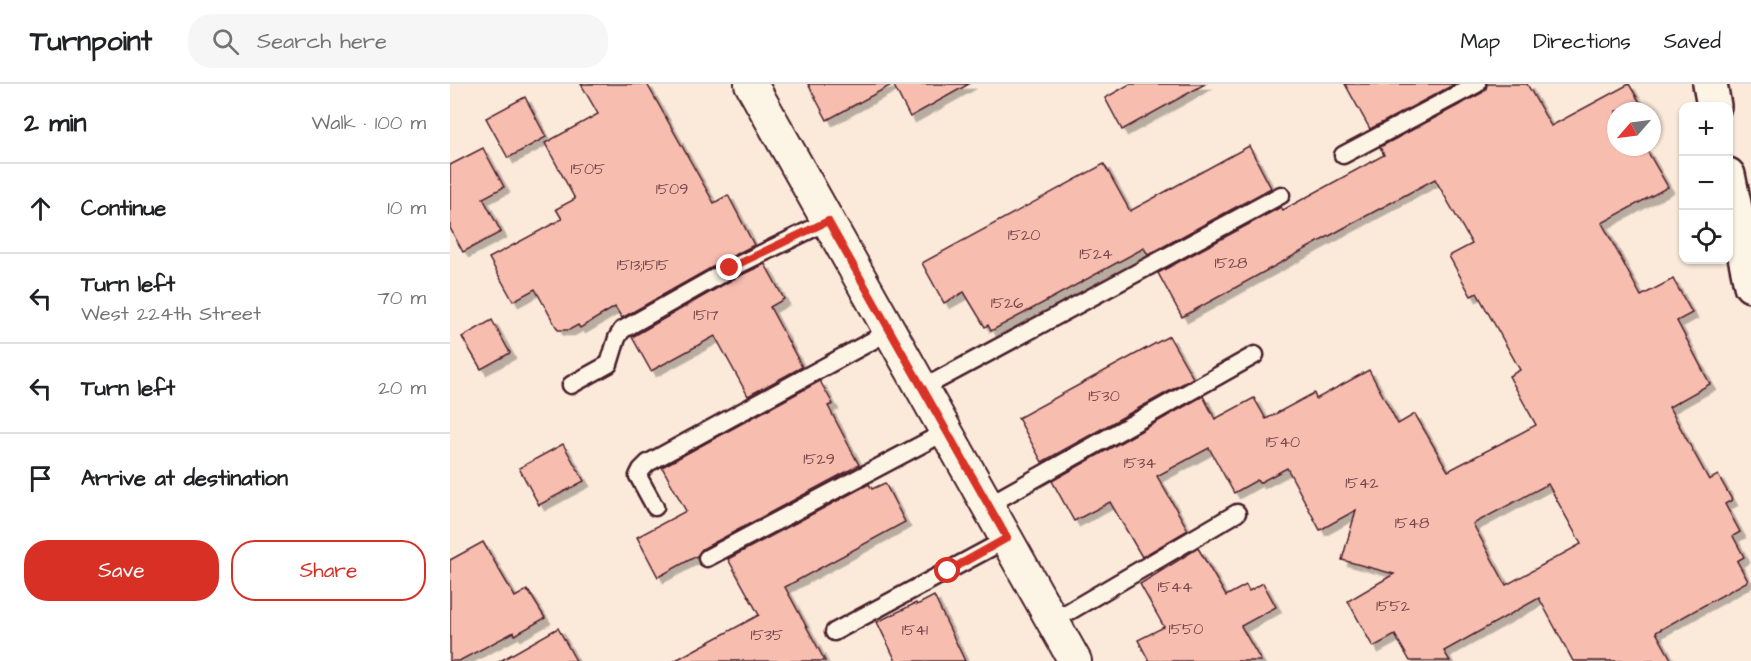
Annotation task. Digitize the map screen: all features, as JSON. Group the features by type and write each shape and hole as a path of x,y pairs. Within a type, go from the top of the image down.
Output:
{"street":[{"path":"752,84 1075,661"},
{"path":"1710,84 1713,102"},
{"path":"1733,199 1751,285"}],"lane":[{"path":"1343,155 1477,84"},
{"path":"922,388 1281,195"},
{"path":"571,385 609,364 617,338 622,330 730,268 828,221"},
{"path":"655,507 639,476 648,463 890,331"},
{"path":"988,505 1255,356"},
{"path":"707,558 947,431"},
{"path":"1053,621 1237,513"},
{"path":"834,632 1007,538"}],"building":[{"path":"581,84 647,84 714,203 728,195 754,245 622,318 615,307 580,328 578,325 569,330 558,330 535,289 513,301 489,258 562,219 556,209 575,199 545,143 598,114"},
{"path":"808,84 893,84 827,120"},
{"path":"893,84 969,84 910,117"},
{"path":"1130,84 1205,84 1122,130 1105,98"},
{"path":"1345,84 1455,84 1370,129"},
{"path":"1487,84 1527,84 1551,126 1629,84 1640,102 1607,102 1607,156 1650,156 1668,187 1602,223 1641,296 1673,279 1692,313 1677,321 1710,384 1669,407 1709,480 1718,475 1732,500 1725,504 1740,532 1733,536 1744,557 1737,561 1748,581 1656,632 1672,661 1573,661 1539,598 1444,651 1450,661 1410,661 1395,635 1373,647 1348,601 1394,574 1342,560 1356,510 1320,530 1287,468 1259,483 1257,480 1234,493 1209,448 1157,476 1188,530 1142,557 1110,502 1074,521 1052,481 1203,396 1215,419 1254,398 1266,419 1314,393 1316,399 1369,370 1398,424 1415,414 1448,471 1536,425 1509,376 1520,370 1477,293 1471,296 1449,256 1472,244 1435,179 1182,317 1158,273 1281,207 1283,210 1384,155 1380,147 1482,93","holes":["1548,484 1581,544 1506,585 1473,524"]},
{"path":"525,97 546,137 508,158 486,118"},
{"path":"1249,146 1271,188 1148,255 1144,248 991,331 988,325 985,327 964,292 944,303 922,263 1104,164 1130,211"},
{"path":"483,148 504,187 483,198 501,232 463,252 450,228 450,165"},
{"path":"765,264 784,299 770,307 802,367 748,396 715,336 651,371 632,337 735,278"},
{"path":"492,320 510,353 481,369 462,337"},
{"path":"1169,336 1193,378 1042,462 1018,418"},
{"path":"820,381 833,404 828,406 859,465 702,549 697,556 658,577 637,537 686,511 662,467"},
{"path":"563,444 584,481 539,505 519,468"},
{"path":"885,483 905,522 785,587 825,661 674,661 759,615 728,559 869,484 872,489"},
{"path":"483,542 515,597 527,590 545,618 459,661 450,661 450,560"},
{"path":"1198,548 1226,596 1246,585 1249,591 1263,583 1276,607 1241,626 1261,661 1149,661 1138,640 1164,627 1140,584"},
{"path":"934,596 965,661 896,661 877,622"},
{"path":"558,628 576,661 500,661"}],"route":[{"path":"730,268 828,221 1007,538 948,571"}]}
